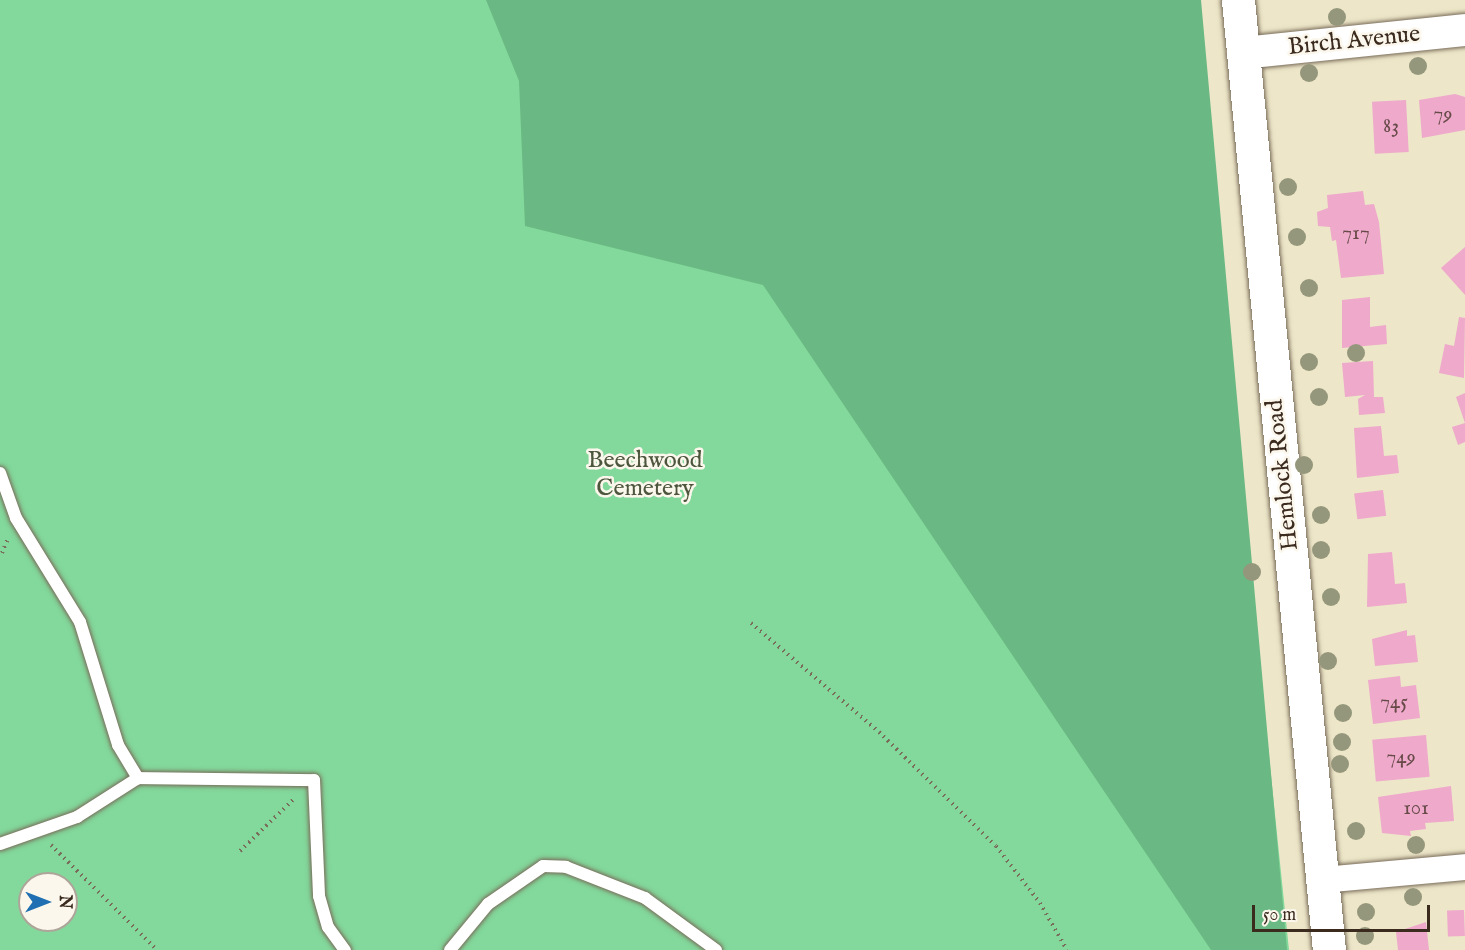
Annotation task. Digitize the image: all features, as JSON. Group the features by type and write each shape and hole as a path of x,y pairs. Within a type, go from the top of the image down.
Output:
{"main road":[{"name":"Hemlock Road","path":"1238,0 1329,950"}],"street":[{"name":"Birch Avenue","path":"1243,53 1465,30"},
{"path":"1323,880 1465,867"}],"lane":[{"path":"0,473 16,518 80,622 118,745 138,778"},
{"path":"0,844 39,834 138,778 314,780 319,896 328,927 345,950"},
{"path":"450,950 489,904 543,866 566,867 645,898 716,950"}],"path":[{"path":"751,623 879,732 996,846 1040,903 1067,950"},
{"path":"240,851 314,780"},
{"path":"39,834 157,950"}],"green space":[{"name":"Beechwood Cemetery","path":"0,0 1191,0 1289,950 0,950"},
{"path":"486,0 1201,0 1287,950 1211,950 763,285 525,226 519,81"}],"building":[{"path":"1455,94 1465,97 1465,130 1422,138 1419,100"},
{"path":"1406,100 1409,152 1375,154 1372,102"},
{"path":"1363,191 1365,205 1374,204 1379,222 1384,274 1341,278 1336,240 1332,241 1330,227 1318,226 1317,212 1328,208 1327,195"},
{"path":"1465,247 1465,295 1441,268"},
{"path":"1370,297 1370,327 1386,325 1387,344 1342,348 1342,300"},
{"path":"1459,317 1465,318 1464,378 1439,373 1445,344 1454,346"},
{"path":"1373,361 1374,397 1383,397 1385,413 1359,415 1358,399 1365,395 1345,397 1342,363"},
{"path":"1465,393 1465,423 1456,397"},
{"path":"1465,423 1465,442 1458,445 1452,427"},
{"path":"1381,426 1384,456 1397,455 1399,473 1357,478 1354,428"},
{"path":"1383,490 1386,516 1357,519 1354,494"},
{"path":"1392,552 1395,584 1405,583 1407,603 1367,607 1368,554"},
{"path":"1407,630 1407,636 1415,635 1418,662 1375,666 1372,639"},
{"path":"1400,676 1401,687 1416,685 1420,718 1373,724 1368,680"},
{"path":"1426,735 1430,777 1376,782 1372,740"},
{"path":"1451,786 1454,821 1425,823 1426,829 1410,831 1411,836 1382,833 1378,797"},
{"path":"1464,910 1465,936 1448,937 1447,911"},
{"path":"1426,922 1429,950 1398,950 1396,932"}]}
